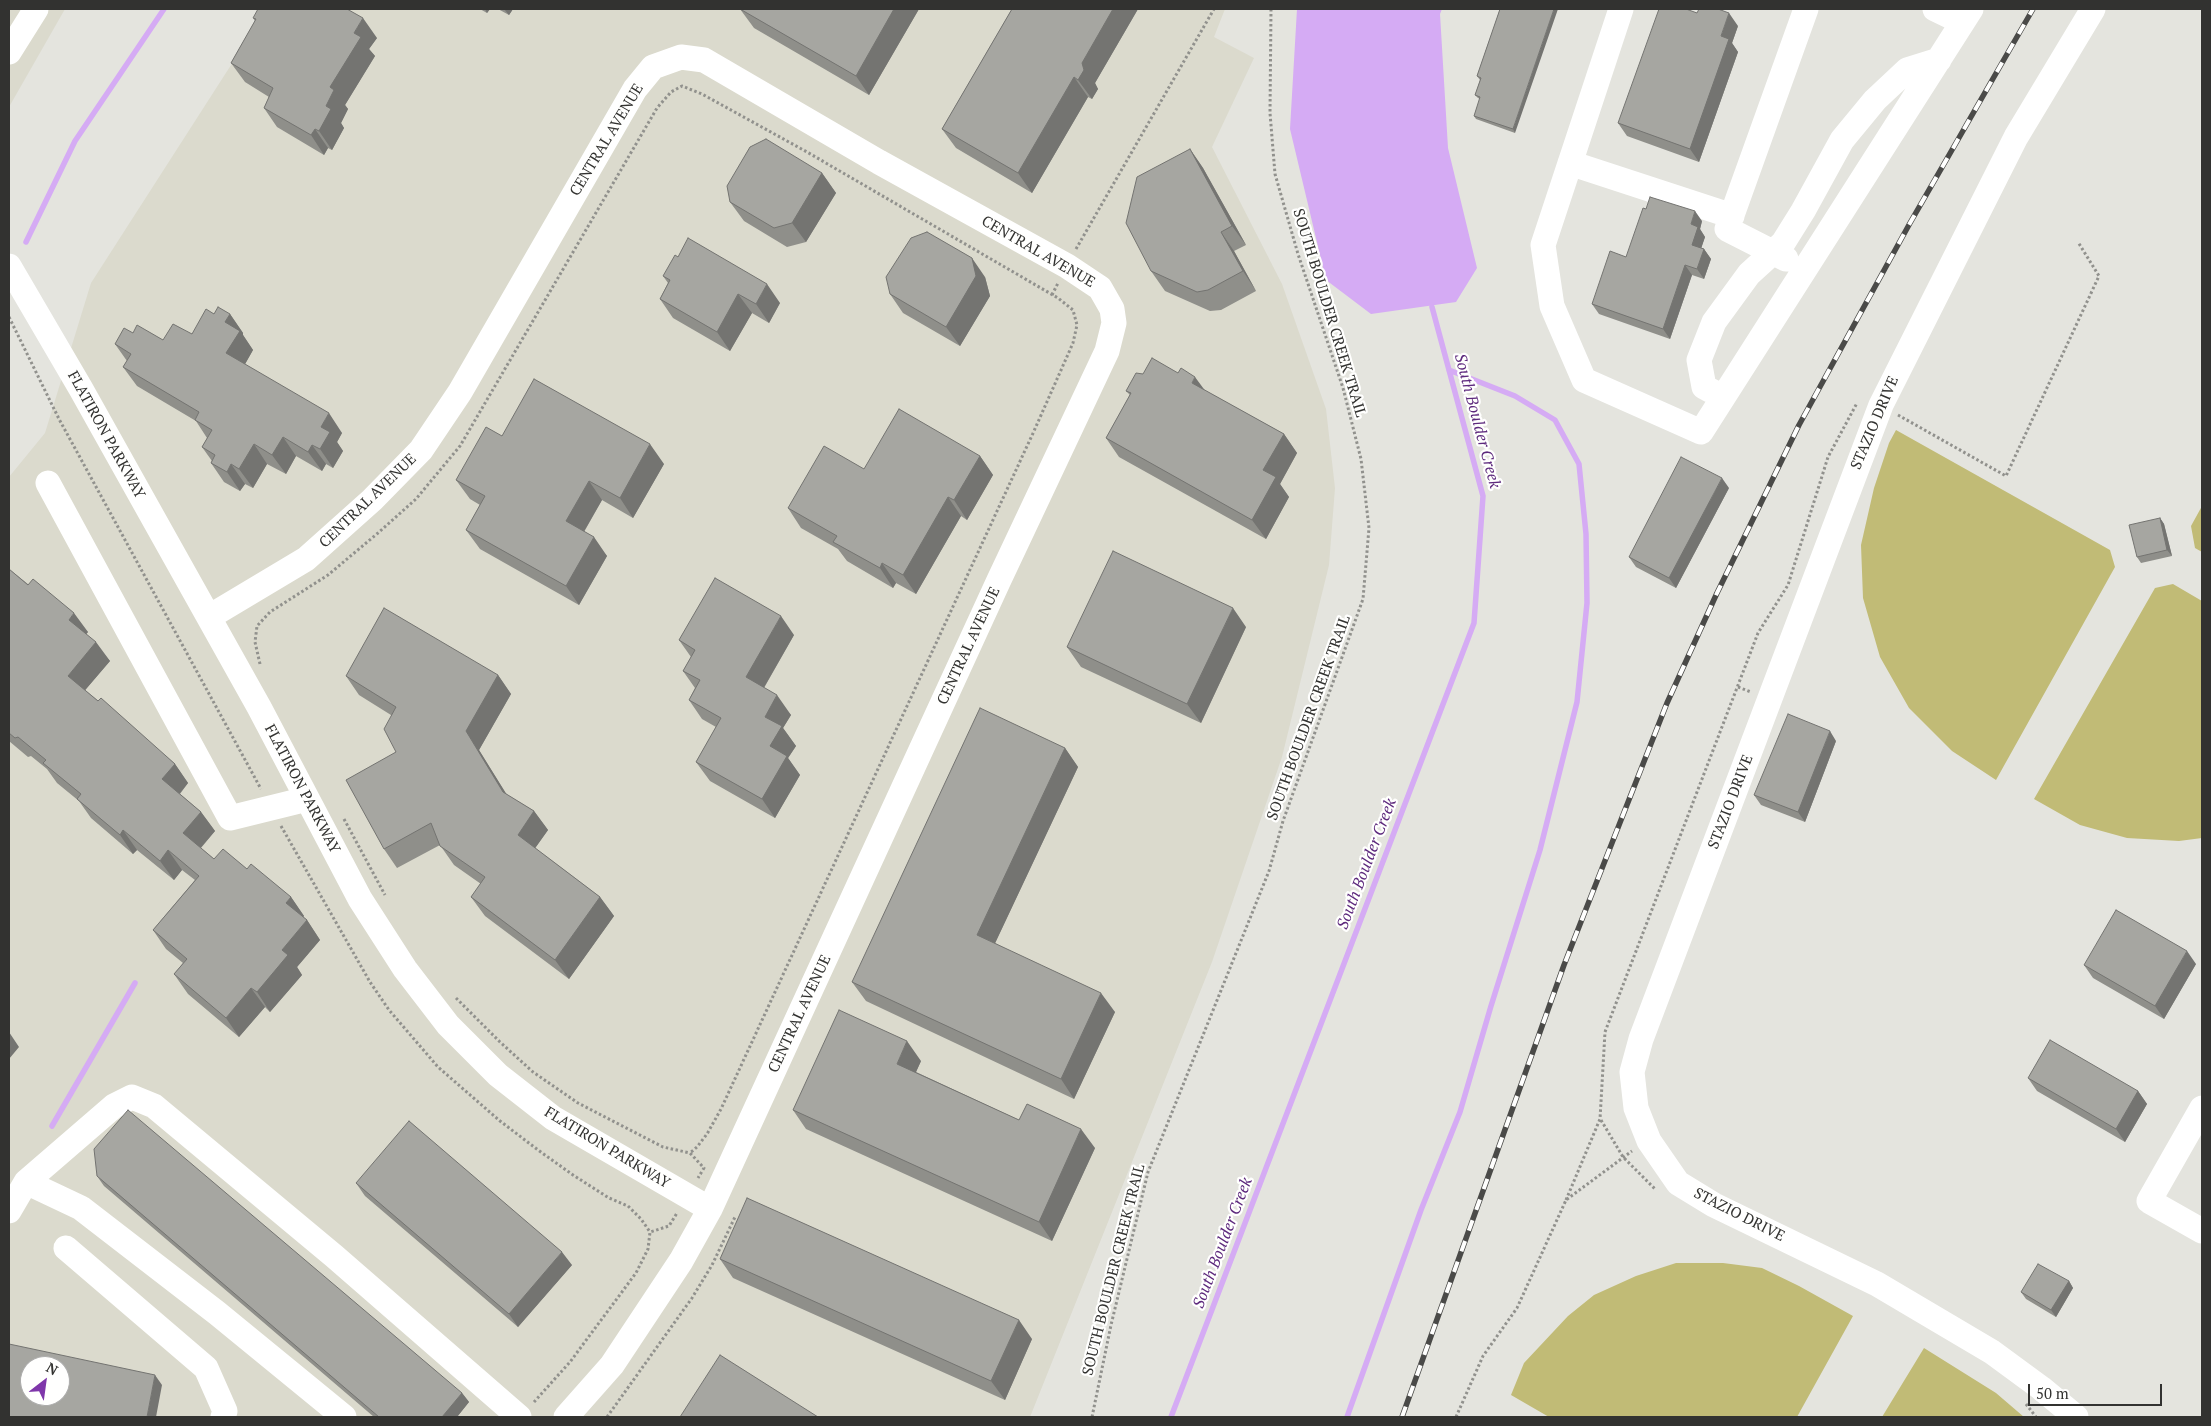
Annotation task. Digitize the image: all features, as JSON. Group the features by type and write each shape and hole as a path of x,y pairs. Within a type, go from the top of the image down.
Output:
{"street":[{"path":"9,52 36,9"},
{"path":"1621,9 1543,245 1552,306 1584,380 1700,432 1966,16 1934,9"},
{"path":"1805,269 1727,230 1806,9"},
{"name":"STAZIO DRIVE","path":"2076,1417 2042,1388 1992,1352 1878,1284 1714,1205 1678,1182 1649,1141 1636,1108 1632,1072 1641,1040 1880,405 2016,137 2093,9"},
{"name":"CENTRAL AVENUE","path":"208,617 306,559 372,500 421,450 460,392 635,89 653,67 681,57 704,60 887,167 1067,266 1091,281 1106,297 1112,309 1114,323 1107,351 1003,571 710,1209 681,1261 612,1365 566,1417"},
{"path":"1723,397 1704,387 1699,360 1714,322 1749,274 1783,242 1803,211 1842,140 1875,100 1907,70 1939,60"},
{"path":"1570,163 1732,216"},
{"name":"FLATIRON PARKWAY","path":"9,266 81,389 208,617 360,899 405,969 448,1025 498,1075 553,1118 710,1209"},
{"path":"48,483 230,818 307,799"},
{"path":"9,1211 26,1182 114,1106 132,1097 154,1106 334,1256 526,1410"},
{"path":"2202,1108 2149,1201 2202,1231"},
{"path":"26,1182 81,1208 217,1313 344,1417"},
{"path":"66,1248 206,1368 225,1411 223,1417"}],"path":[{"path":"1052,295 1214,9"},
{"name":"SOUTH BOULDER CREEK TRAIL","path":"1092,1417 1111,1325 1148,1172 1265,880 1283,821 1363,599 1369,528 1361,459 1343,388 1298,254 1276,174 1270,113 1271,9"},
{"path":"261,668 255,642 257,626 270,612 328,575 378,533 416,498 460,446 657,108 671,92 682,86 702,94 807,152 1052,295 1073,310 1077,325 1073,343 721,1109 707,1134 697,1147 690,1152"},
{"path":"341,813 387,899"},
{"path":"451,992 500,1042 533,1072 578,1103 663,1147 690,1152 704,1168 669,1226 650,1232 648,1249 630,1281 570,1362 526,1410"},
{"path":"1456,1417 1483,1356 1518,1308 1566,1200 1623,1157 1649,1141"},
{"path":"607,1417 692,1298 712,1266 735,1217"}],"shaded area":[{"path":"9,9 65,9 9,107"},
{"path":"267,9 1225,9 1214,37 1254,58 1212,147 1282,284 1326,409 1335,488 1329,565 1282,757 1212,962 1030,1417 9,1417 9,477 45,433 91,283"},
{"path":"1297,9 1442,9 1440,14 1448,148 1477,268 1456,302 1371,314 1326,280 1290,129"},
{"path":"1896,430 2110,550 2115,567 1996,780 1952,751 1909,708 1880,657 1863,598 1861,545 1874,488 1889,443"},
{"path":"2202,506 2202,552 2195,548 2191,526"},
{"path":"2173,584 2202,601 2202,838 2179,841 2127,838 2080,825 2034,799 2155,588"},
{"path":"1676,1263 1723,1263 1762,1268 1853,1316 1797,1417 1549,1417 1511,1395 1524,1363 1568,1316 1594,1295 1636,1276"},
{"path":"1924,1348 1996,1393 2024,1417 1882,1417"}],"building":[{"path":"258,9 347,9 363,18 354,33 361,37 330,87 334,90 326,106 331,109 319,131 315,129 311,135 264,108 273,88 231,63 256,19 253,18"},
{"path":"740,9 894,9 856,76"},
{"path":"1012,9 1113,9 1082,63 1084,70 1078,80 1074,77 1018,173 942,129"},
{"path":"1500,9 1554,9 1513,129 1474,116 1480,97 1475,95 1481,78 1477,76"},
{"path":"1659,9 1686,9 1697,13 1699,9 1718,9 1729,13 1721,36 1729,39 1690,149 1618,123"},
{"path":"766,139 822,173 792,223 774,228 730,202 727,186 750,147"},
{"path":"1190,149 1232,226 1221,232 1243,271 1208,290 1197,292 1151,271 1126,223 1137,177"},
{"path":"1650,197 1695,211 1691,224 1698,227 1692,245 1704,249 1697,269 1685,265 1663,329 1592,304 1610,251 1626,257 1643,208 1646,209"},
{"path":"927,232 972,258 976,276 946,327 890,294 886,277 911,238"},
{"path":"688,238 767,284 756,304 738,294 717,332 660,299 670,280 663,276 675,255 678,257"},
{"path":"218,307 230,314 225,322 240,331 226,353 329,413 321,427 330,432 320,449 312,445 308,452 283,437 272,455 254,444 239,469 231,464 227,472 211,463 215,455 202,447 212,430 195,420 199,412 123,367 131,354 115,344 124,328 133,333 137,325 163,340 173,324 192,334 206,309 214,314"},
{"path":"1152,358 1178,373 1181,368 1195,377 1192,383 1284,434 1263,470 1276,477 1252,520 1106,438 1131,393 1126,391 1136,373 1143,374"},
{"path":"534,379 650,444 620,498 589,481 566,521 594,537 566,586 466,530 485,496 456,480 486,427 502,436"},
{"path":"899,409 980,456 954,500 948,497 903,575 882,563 880,568 833,542 837,536 788,508 824,446 864,469"},
{"path":"1681,457 1722,478 1669,578 1629,557"},
{"path":"2160,518 2167,550 2137,557 2129,525"},
{"path":"1113,551 1233,608 1187,704 1067,647"},
{"path":"9,569 28,585 33,579 74,613 69,620 96,642 68,676 98,701 101,698 175,764 162,779 201,812 183,833 214,859 223,849 247,869 251,864 291,897 286,903 307,920 282,950 288,955 257,992 251,988 226,1018 174,974 187,959 153,930 199,876 168,850 160,861 123,830 120,835 77,799 81,794 43,763 46,760 18,737 15,738 9,733"},
{"path":"715,578 781,616 746,677 777,695 765,717 782,726 770,746 787,756 762,799 696,762 721,718 689,700 700,680 683,671 695,650 679,640"},
{"path":"384,608 498,675 466,731 503,792 534,811 518,835 600,897 555,960 471,897 485,877 440,846 431,823 384,849 346,780 396,752 384,729 396,707 346,676"},
{"path":"980,708 1065,748 977,935 1101,993 1061,1079 852,982"},
{"path":"1788,714 1830,731 1798,812 1754,795"},
{"path":"2116,910 2187,951 2155,1006 2084,965"},
{"path":"839,1010 907,1041 897,1064 1019,1120 1027,1104 1081,1129 1039,1222 793,1110"},
{"path":"2050,1040 2138,1091 2116,1129 2028,1078"},
{"path":"128,1110 462,1393 442,1417 379,1417 97,1176 94,1149"},
{"path":"409,1121 562,1252 509,1314 356,1183"},
{"path":"747,1198 1019,1320 991,1381 720,1259"},
{"path":"2038,1264 2069,1281 2051,1310 2021,1292"},
{"path":"9,1344 66,1356 20,1356 20,1406 70,1406 70,1357 155,1375 147,1417 9,1417"},
{"path":"720,1355 818,1417 680,1417"}],"waterway":[{"path":"26,242 75,141 164,9"},
{"name":"South Boulder Creek","path":"1171,1417 1474,623 1483,496 1432,307"},
{"path":"1347,1417 1421,1210 1460,1112 1540,850 1577,702 1587,603 1586,534 1579,464 1555,420 1515,396 1449,370"},
{"path":"52,1126 135,983"}],"railway":[{"path":"1402,1417 1564,965 1667,703 1717,593 1799,425 1910,223 2033,9"}]}
